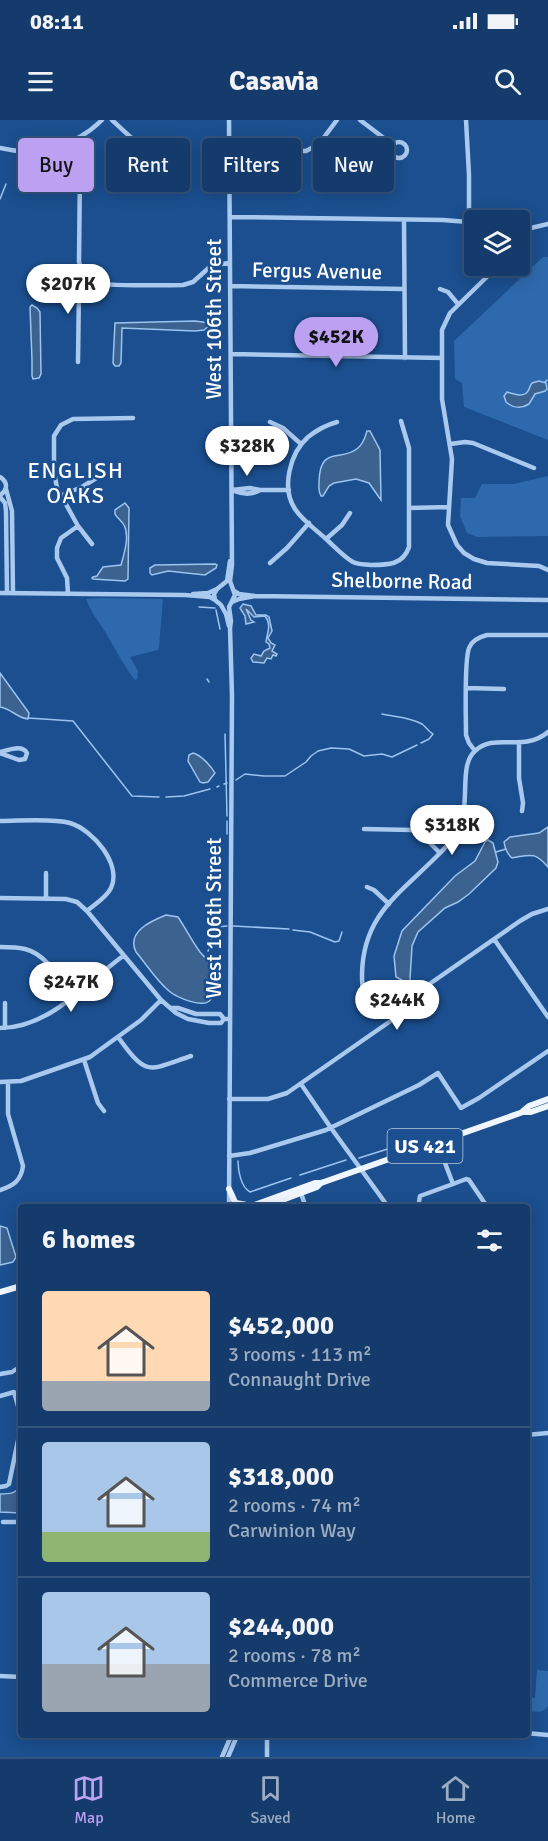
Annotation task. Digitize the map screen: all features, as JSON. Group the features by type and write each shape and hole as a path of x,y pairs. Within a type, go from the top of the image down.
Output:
{"main road":[{"name":"US 421","path":"523,1112 529,1106 548,1099"},
{"name":"US 421","path":"257,1204 523,1112 531,1112 548,1106"},
{"name":"US 421","path":"272,1204 317,1187 321,1183"},
{"path":"229,1189 232,1199 239,1204"},
{"path":"0,1292 18,1287"}],"street":[{"path":"78,138 102,120"},
{"path":"112,120 132,138"},
{"name":"West 106th Street","path":"229,120 230,138"},
{"path":"301,152 310,150 318,144 337,120"},
{"path":"360,120 384,138"},
{"path":"466,120 469,167 468,210"},
{"path":"0,148 18,151"},
{"path":"80,192 79,262 86,278 99,284 183,285 193,282 212,265 230,263"},
{"name":"West 106th Street","path":"230,192 232,490 230,581 233,590"},
{"path":"230,217 464,222"},
{"path":"404,219 405,358"},
{"path":"530,229 548,224"},
{"path":"488,276 450,312 444,324 442,403 452,459 448,525 459,548 470,557 488,563 539,566 548,570"},
{"path":"78,362 79,288 86,278"},
{"name":"Fergus Avenue","path":"230,286 404,289"},
{"path":"440,289 451,295 458,304"},
{"path":"231,354 442,358"},
{"path":"92,544 60,496 55,476 54,440 56,432 61,425 73,419 133,418"},
{"path":"337,422 318,430 301,444 292,463 289,490 294,508 326,539 356,563 387,565 403,557 409,547 409,448 400,421"},
{"path":"270,422 283,428 301,444"},
{"path":"450,444 473,443 534,468"},
{"path":"0,477 6,482 12,511 10,593"},
{"path":"60,496 98,477"},
{"path":"232,490 250,488 289,490"},
{"path":"6,489 0,496 5,503 6,511 10,593"},
{"path":"409,508 448,507"},
{"path":"326,539 342,525 350,513"},
{"path":"270,563 309,523"},
{"path":"68,594 67,578 57,558 57,548 63,537 78,526"},
{"name":"West 106th Street","path":"222,586 226,580 232,555"},
{"path":"0,593 185,595 210,597 221,605 232,603 235,597 233,590 228,586 222,586 207,593 185,595"},
{"path":"215,600 214,594 217,589"},
{"name":"Shelborne Road","path":"233,590 239,594 255,596 548,600"},
{"name":"Shelborne Road","path":"232,603 242,598 255,596"},
{"name":"West 106th Street","path":"229,1204 227,1019 232,709 229,609 232,603"},
{"name":"West 106th Street","path":"221,605 230,628"},
{"path":"475,751 466,735 467,653 471,644 477,639 490,635 548,635"},
{"path":"466,688 504,688"},
{"path":"376,1016 368,1008 364,999 362,985 365,945 372,928 388,904 454,838 463,820 466,769 469,759 484,745 533,741 548,732"},
{"path":"519,743 522,811"},
{"path":"22,748 27,753 26,759 21,760 0,753 22,748"},
{"path":"0,820 66,822 81,828 93,837 111,862 114,877 108,892 87,911"},
{"path":"364,829 412,830 424,837 440,853"},
{"path":"46,873 46,898"},
{"path":"367,887 374,890 388,904"},
{"path":"0,898 72,900 87,911 160,1000 171,1008 182,1016 196,1022 221,1023 227,1019 220,1014 196,1014 171,1008"},
{"path":"229,1099 272,1098 301,1084 390,1022 423,988 526,918 548,909"},
{"path":"494,939 548,1017"},
{"path":"0,947 24,948 36,953 74,996"},
{"path":"5,1003 2,1028 48,1015 123,956"},
{"path":"0,1082 21,1081 84,1060 145,1017 160,1000"},
{"path":"118,1037 135,1060 146,1067 157,1067 191,1056"},
{"path":"229,1156 250,1153 331,1128 419,1085 438,1073 461,1108 548,1051"},
{"path":"84,1060 98,1103 104,1111"},
{"path":"0,1190 16,1183 22,1175 23,1167 8,1114 8,1082"},
{"path":"301,1084 386,1204"},
{"path":"436,1142 453,1184"},
{"path":"419,1204 420,1196 466,1179 485,1204"},
{"path":"301,1193 305,1204"},
{"path":"0,1374 12,1372 18,1368"},
{"path":"0,1396 14,1392 18,1406"},
{"path":"530,1435 548,1433"},
{"path":"0,1487 9,1485 18,1441"},
{"path":"3,1522 18,1522"},
{"path":"0,1676 18,1677"},
{"path":"530,1734 548,1735"},
{"path":"222,1757 230,1738"},
{"path":"228,1757 236,1738"},
{"path":"267,1738 267,1757"}],"shaded area":[{"path":"543,257 548,257 548,440 464,407 462,383 455,379 454,341 523,276 530,276 530,269"},
{"path":"32,305 40,312 41,374 39,378 33,379 30,307"},
{"path":"195,321 209,323 209,326 204,330 195,331 122,328 121,363 115,366 113,363 115,323"},
{"path":"539,381 546,383 547,389 535,394 529,404 517,407 506,402 504,396 507,392 524,394 532,383"},
{"path":"367,431 370,431 380,450 381,500 369,483 356,479 334,483 321,496 319,482 323,463 327,458 358,448"},
{"path":"548,476 548,536 477,537 467,533 460,516 461,498 475,498 482,484 514,484"},
{"path":"125,503 129,508 128,579 125,581 93,579 103,567 121,565 126,545 126,529 115,514 115,510"},
{"path":"215,564 216,568 205,575 168,571 152,575 150,573 150,568 155,565"},
{"path":"86,599 163,599 158,650 130,657 138,671 135,680"},
{"path":"243,604 251,606 256,615 266,615 269,617 272,631 268,638 275,645 272,651 277,654 271,659 267,658 264,663 253,662 251,658 254,654 261,656 270,648 266,642 269,626 267,619 265,616 254,617 246,609 254,622 246,624 245,616 240,608"},
{"path":"0,673 29,713 28,719 0,707"},
{"path":"193,753 206,761 215,773 208,782 200,782 188,761 189,755"},
{"path":"548,827 548,867 532,855 512,858 509,855 504,842 510,837 539,833"},
{"path":"488,840 493,843 498,862 496,868 469,894 445,908 418,932 412,946 411,985 405,990 402,980 396,977 394,956 402,931 455,876 475,861"},
{"path":"166,915 178,917 197,948 208,960 213,988 211,999 208,1002 197,1003 173,994 160,982 136,952 134,939 137,933 147,924"},
{"path":"0,1226 7,1228 16,1257 13,1262 0,1265"},
{"path":"18,1489 18,1513 0,1512 0,1494 15,1492"},
{"path":"537,1670 548,1671 548,1706 539,1712 530,1710 530,1697 535,1698"}],"waterway":[{"path":"0,199 6,184"},
{"path":"199,607 215,608"},
{"path":"216,610 220,629"},
{"path":"382,714 422,724 433,734 421,743"},
{"path":"28,718 73,721 132,796 159,797"},
{"path":"225,734 227,816"},
{"path":"236,780 245,774 285,776 318,751 331,748 349,749 364,756 382,754 392,757 417,745"},
{"path":"166,797 184,796 210,789"},
{"path":"227,821 227,834"},
{"path":"496,852 506,849"},
{"path":"216,927 227,926"},
{"path":"233,926 289,929"},
{"path":"208,951 213,929"},
{"path":"293,930 310,932 335,942 339,941 342,932"},
{"path":"359,1158 394,1147"},
{"path":"300,1175 346,1160"},
{"path":"238,1161 242,1183 250,1192 291,1178"}],"district":[{"name":"ENGLISH OAKS","path":"76,482"}]}
